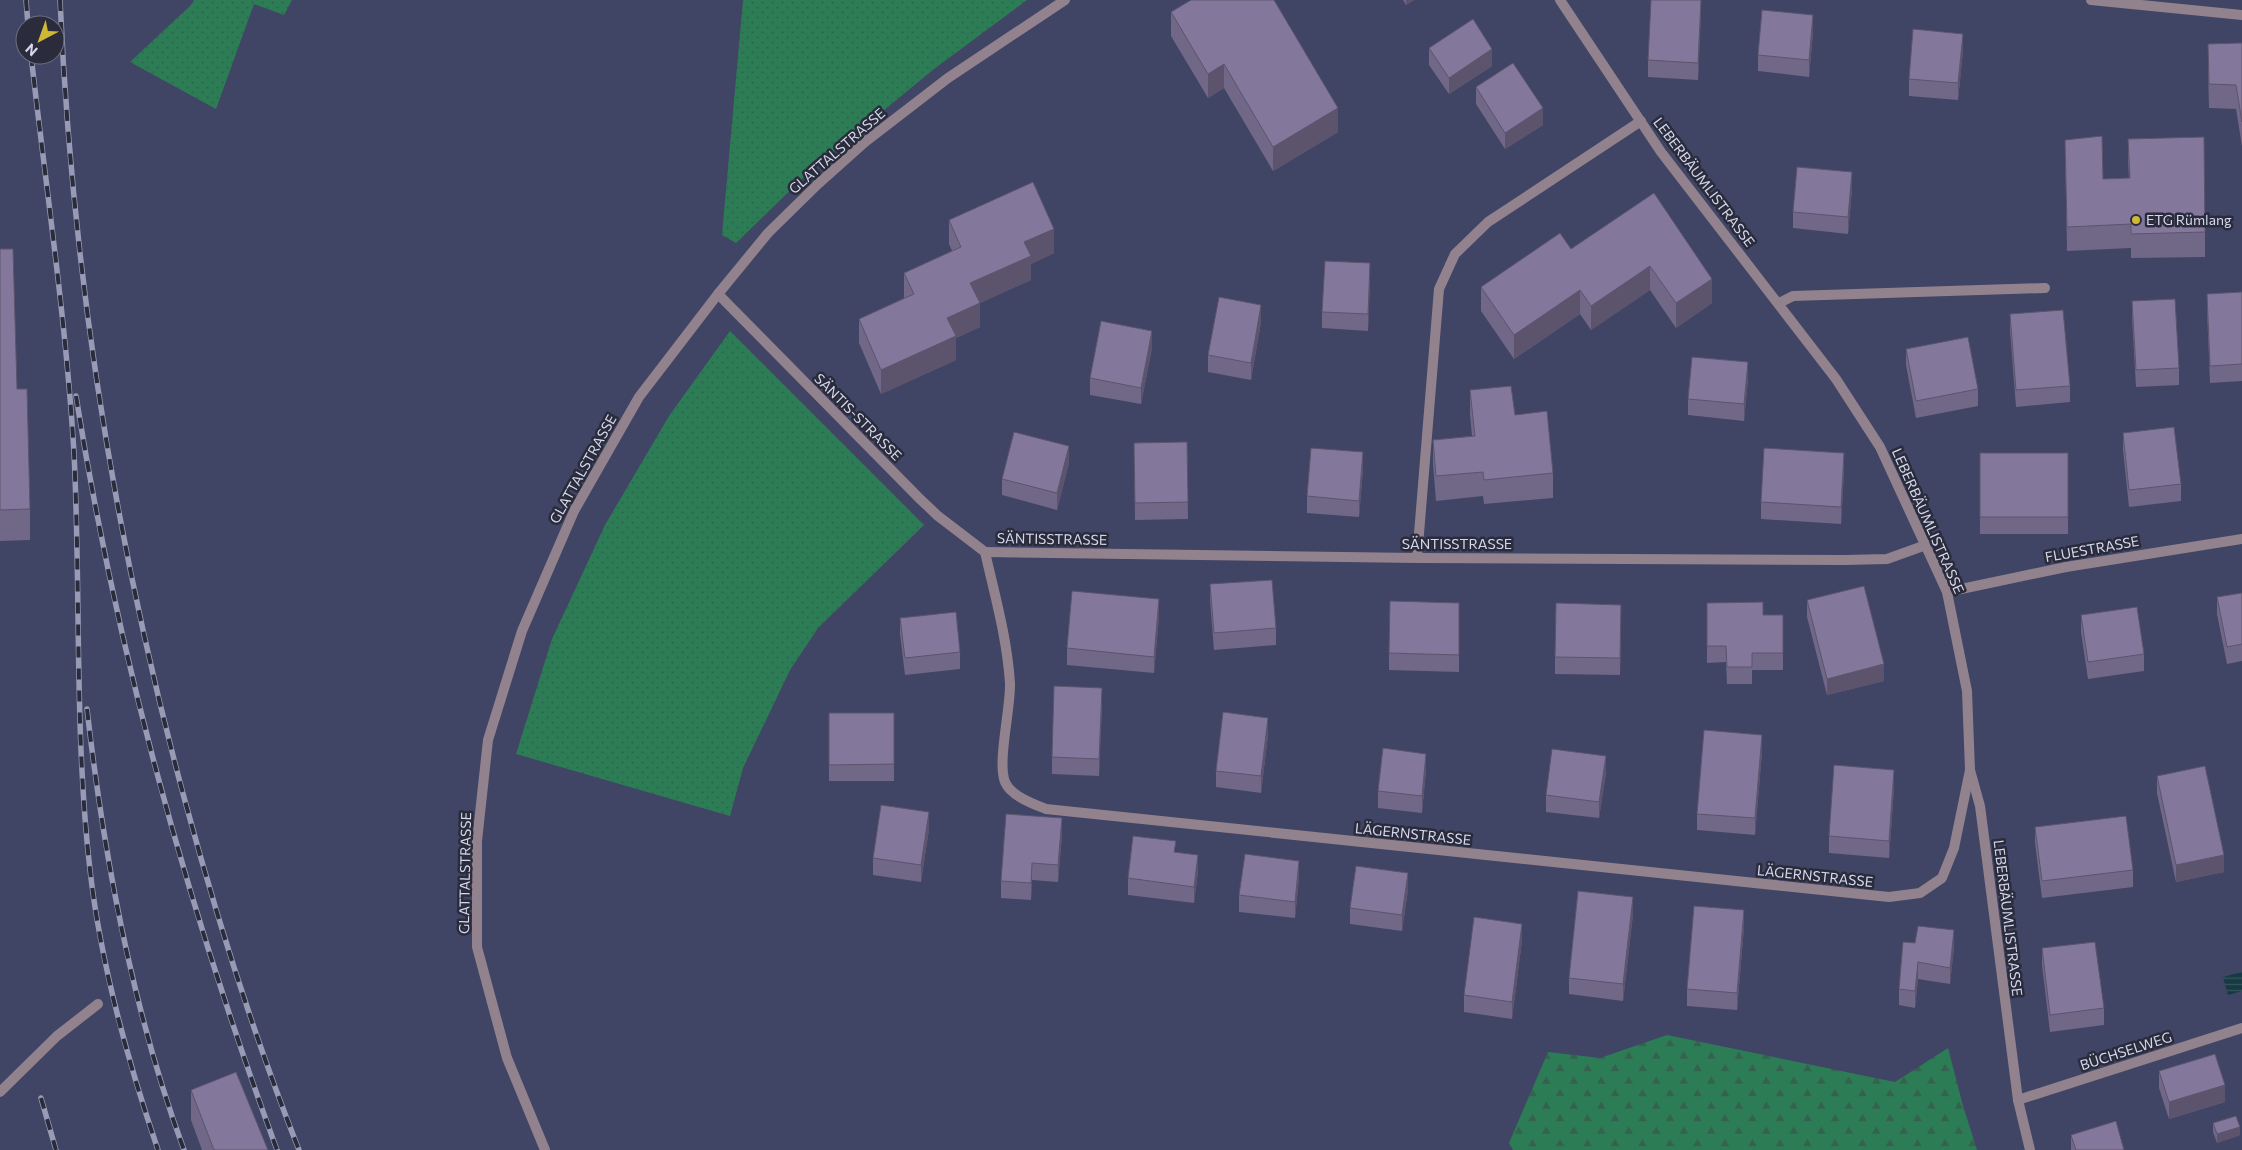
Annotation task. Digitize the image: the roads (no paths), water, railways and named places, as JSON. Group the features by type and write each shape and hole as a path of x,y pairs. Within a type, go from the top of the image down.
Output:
{"street":[{"name":"GLATTALSTRASSE","path":"545,1150 507,1058 478,947 477,841 488,740 522,631 574,510 639,398 718,294 768,233 818,184 865,142 948,78 1065,0"},
{"name":"LEBERBÄUMLISTRASSE","path":"1560,0 1661,152 1836,379 1880,447 1947,592 1967,691 1970,770 1980,806 2018,1100 2030,1150"},
{"path":"2091,0 2242,15"},
{"path":"1417,558 1440,289 1455,254 1488,222 1641,121"},
{"path":"1778,303 1793,296 2045,288"},
{"name":"SÄNTIS-STRASSE","path":"718,294 918,497 938,516 985,552"},
{"name":"FLUESTRASSE","path":"1947,592 2066,567 2242,539"},
{"name":"SÄNTISSTRASSE","path":"985,552 1417,558 1879,560 1926,545"},
{"name":"LÄGERNSTRASSE","path":"985,552 1007,647 1010,687 1003,758 1005,782 1022,799 1046,809 1889,897 1920,893 1942,878 1954,848 1970,770"},
{"path":"0,1092 57,1036 98,1004"},
{"name":"BÜCHSELWEG","path":"2018,1100 2242,1028"}],"railway":[{"path":"26,0 27,15"},
{"path":"60,0 66,101 86,303 100,404 117,504 137,603 185,801 210,889 252,1021 299,1150"},
{"path":"32,65 61,304 74,453 80,714 85,818 90,870 101,941 116,1012 158,1150"},
{"path":"76,396 112,588 158,778 213,965 277,1150"},
{"path":"87,709 102,821 122,932 149,1043 184,1150"},
{"path":"41,1098 56,1150"}],"place":[{"name":"ETG Rümlang","path":"2136,220"}]}
